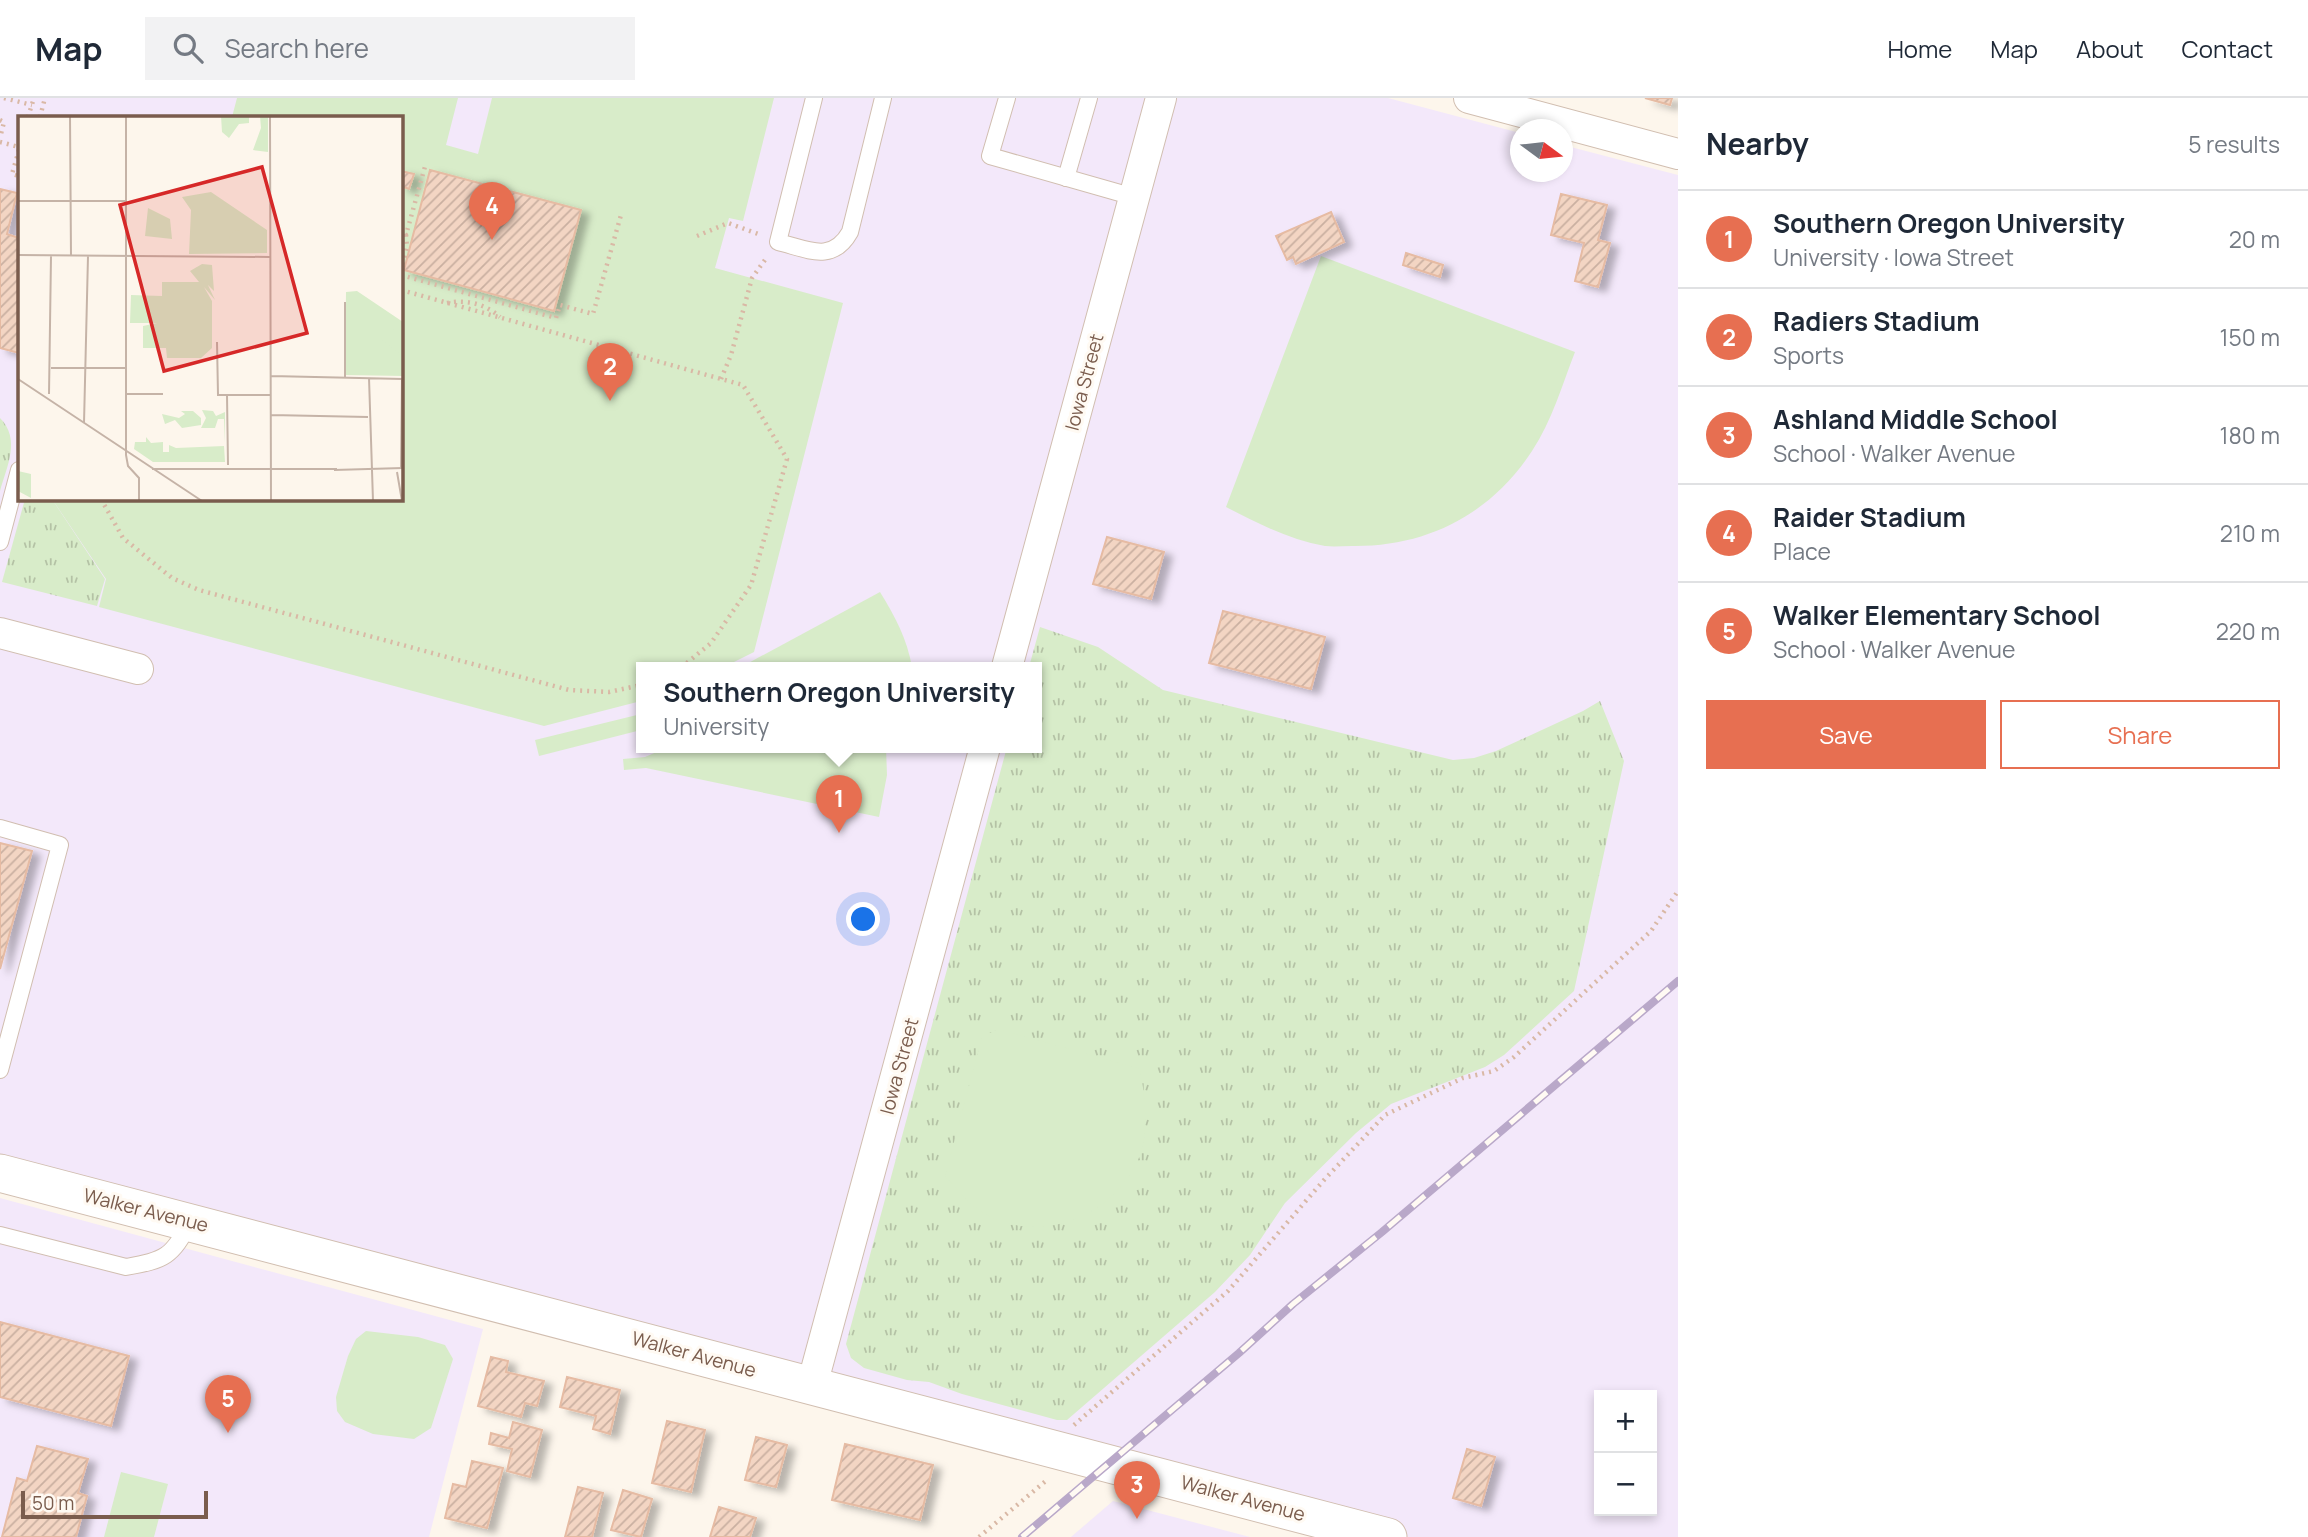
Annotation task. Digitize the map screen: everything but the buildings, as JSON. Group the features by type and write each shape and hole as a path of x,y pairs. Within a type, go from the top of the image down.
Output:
{"street":[{"name":"Iowa Street","path":"1008,662 1161,98"},
{"path":"1469,98 1678,154"},
{"path":"0,633 138,669"},
{"name":"Iowa Street","path":"812,1385 983,753"},
{"name":"Walker Avenue","path":"0,1173 1388,1537"}],"lane":[{"path":"814,98 778,242 825,253 833,251 846,240 850,232 884,98"},
{"path":"1007,98 990,156 1134,197"},
{"path":"1066,178 1089,98"},
{"path":"0,542 18,474"},
{"path":"0,828 60,845 0,1070"},
{"path":"0,1235 126,1267 147,1263 170,1254 190,1222"}],"path":[{"path":"4,98 32,105"},
{"path":"28,116 34,98"},
{"path":"40,116 45,98"},
{"path":"0,120 4,122 0,140 18,149"},
{"path":"18,153 12,174 18,176"},
{"path":"402,269 407,235 426,163"},
{"path":"402,273 556,318 560,305 593,314 621,215"},
{"path":"697,236 728,223 778,242 752,278 731,355 721,379"},
{"path":"402,229 407,235"},
{"path":"402,242 407,235"},
{"path":"402,290 743,385 787,459 751,585 711,643 687,662"},
{"path":"475,304 478,296"},
{"path":"447,303 462,300 489,308 501,318"},
{"path":"102,500 123,538 172,578 199,590 569,690 609,692 636,686"},
{"path":"1074,1425 1227,1291 1385,1115 1464,1078 1494,1071 1514,1057 1651,931 1678,891"},
{"path":"979,1537 1053,1475"}],"shaded area":[{"path":"0,98 1388,98 1510,130 1510,182 1573,182 1573,148 1678,175 1678,1537 1408,1537 0,1168"},
{"path":"0,1198 483,1329 429,1537 0,1537"},
{"path":"1113,1501 1250,1537 1071,1537"}],"green space":[{"path":"237,98 458,98 446,145 478,154 492,98 774,98 743,221 729,218 715,268 843,303 754,652 734,662 636,662 636,702 544,726 99,607 106,579 53,500 402,500 402,116 232,116"},
{"path":"1321,256 1575,352 1551,415 1532,451 1516,473 1477,509 1431,533 1380,545 1328,546 1286,535 1226,507"},
{"path":"0,418 10,435 11,444 9,462 0,491"},
{"path":"25,500 53,500 105,579 97,606 2,582"},
{"path":"880,592 900,628 911,662 750,662"},
{"path":"1040,627 1098,647 1163,690 1453,760 1474,758 1496,751 1600,701 1624,761 1574,991 1504,1055 1485,1067 1391,1104 1356,1133 1285,1203 1250,1255 1215,1292 1067,1420 1057,1420 962,1394 929,1382 907,1380 864,1368 851,1358 846,1344 1005,753 1042,753 1042,662 1030,662"},
{"path":"636,715 636,731 539,756 535,740"},
{"path":"654,753 886,753 887,775 879,817 646,768 624,770 623,759 645,757"},
{"path":"998,1029 1140,1069 1145,1126 1138,1160 1126,1180 1110,1198 1070,1221 1047,1226 1024,1226 1001,1221 974,1206 945,1176 982,1037"},
{"path":"366,1331 418,1337 445,1345 453,1359 431,1428 414,1439 373,1434 345,1422 337,1411 336,1397 348,1356 356,1339"},
{"path":"121,1472 168,1484 154,1537 104,1537"}],"railway":[{"path":"1022,1537 1293,1304 1678,981"}],"place":[{"name":"Raider Stadium","path":"492,240"},
{"name":"Radiers Stadium","path":"610,401"},
{"name":"Southern Oregon University","path":"839,833"},
{"name":"Walker Elementary School","path":"228,1433"},
{"name":"Ashland Middle School","path":"1137,1519"}]}
